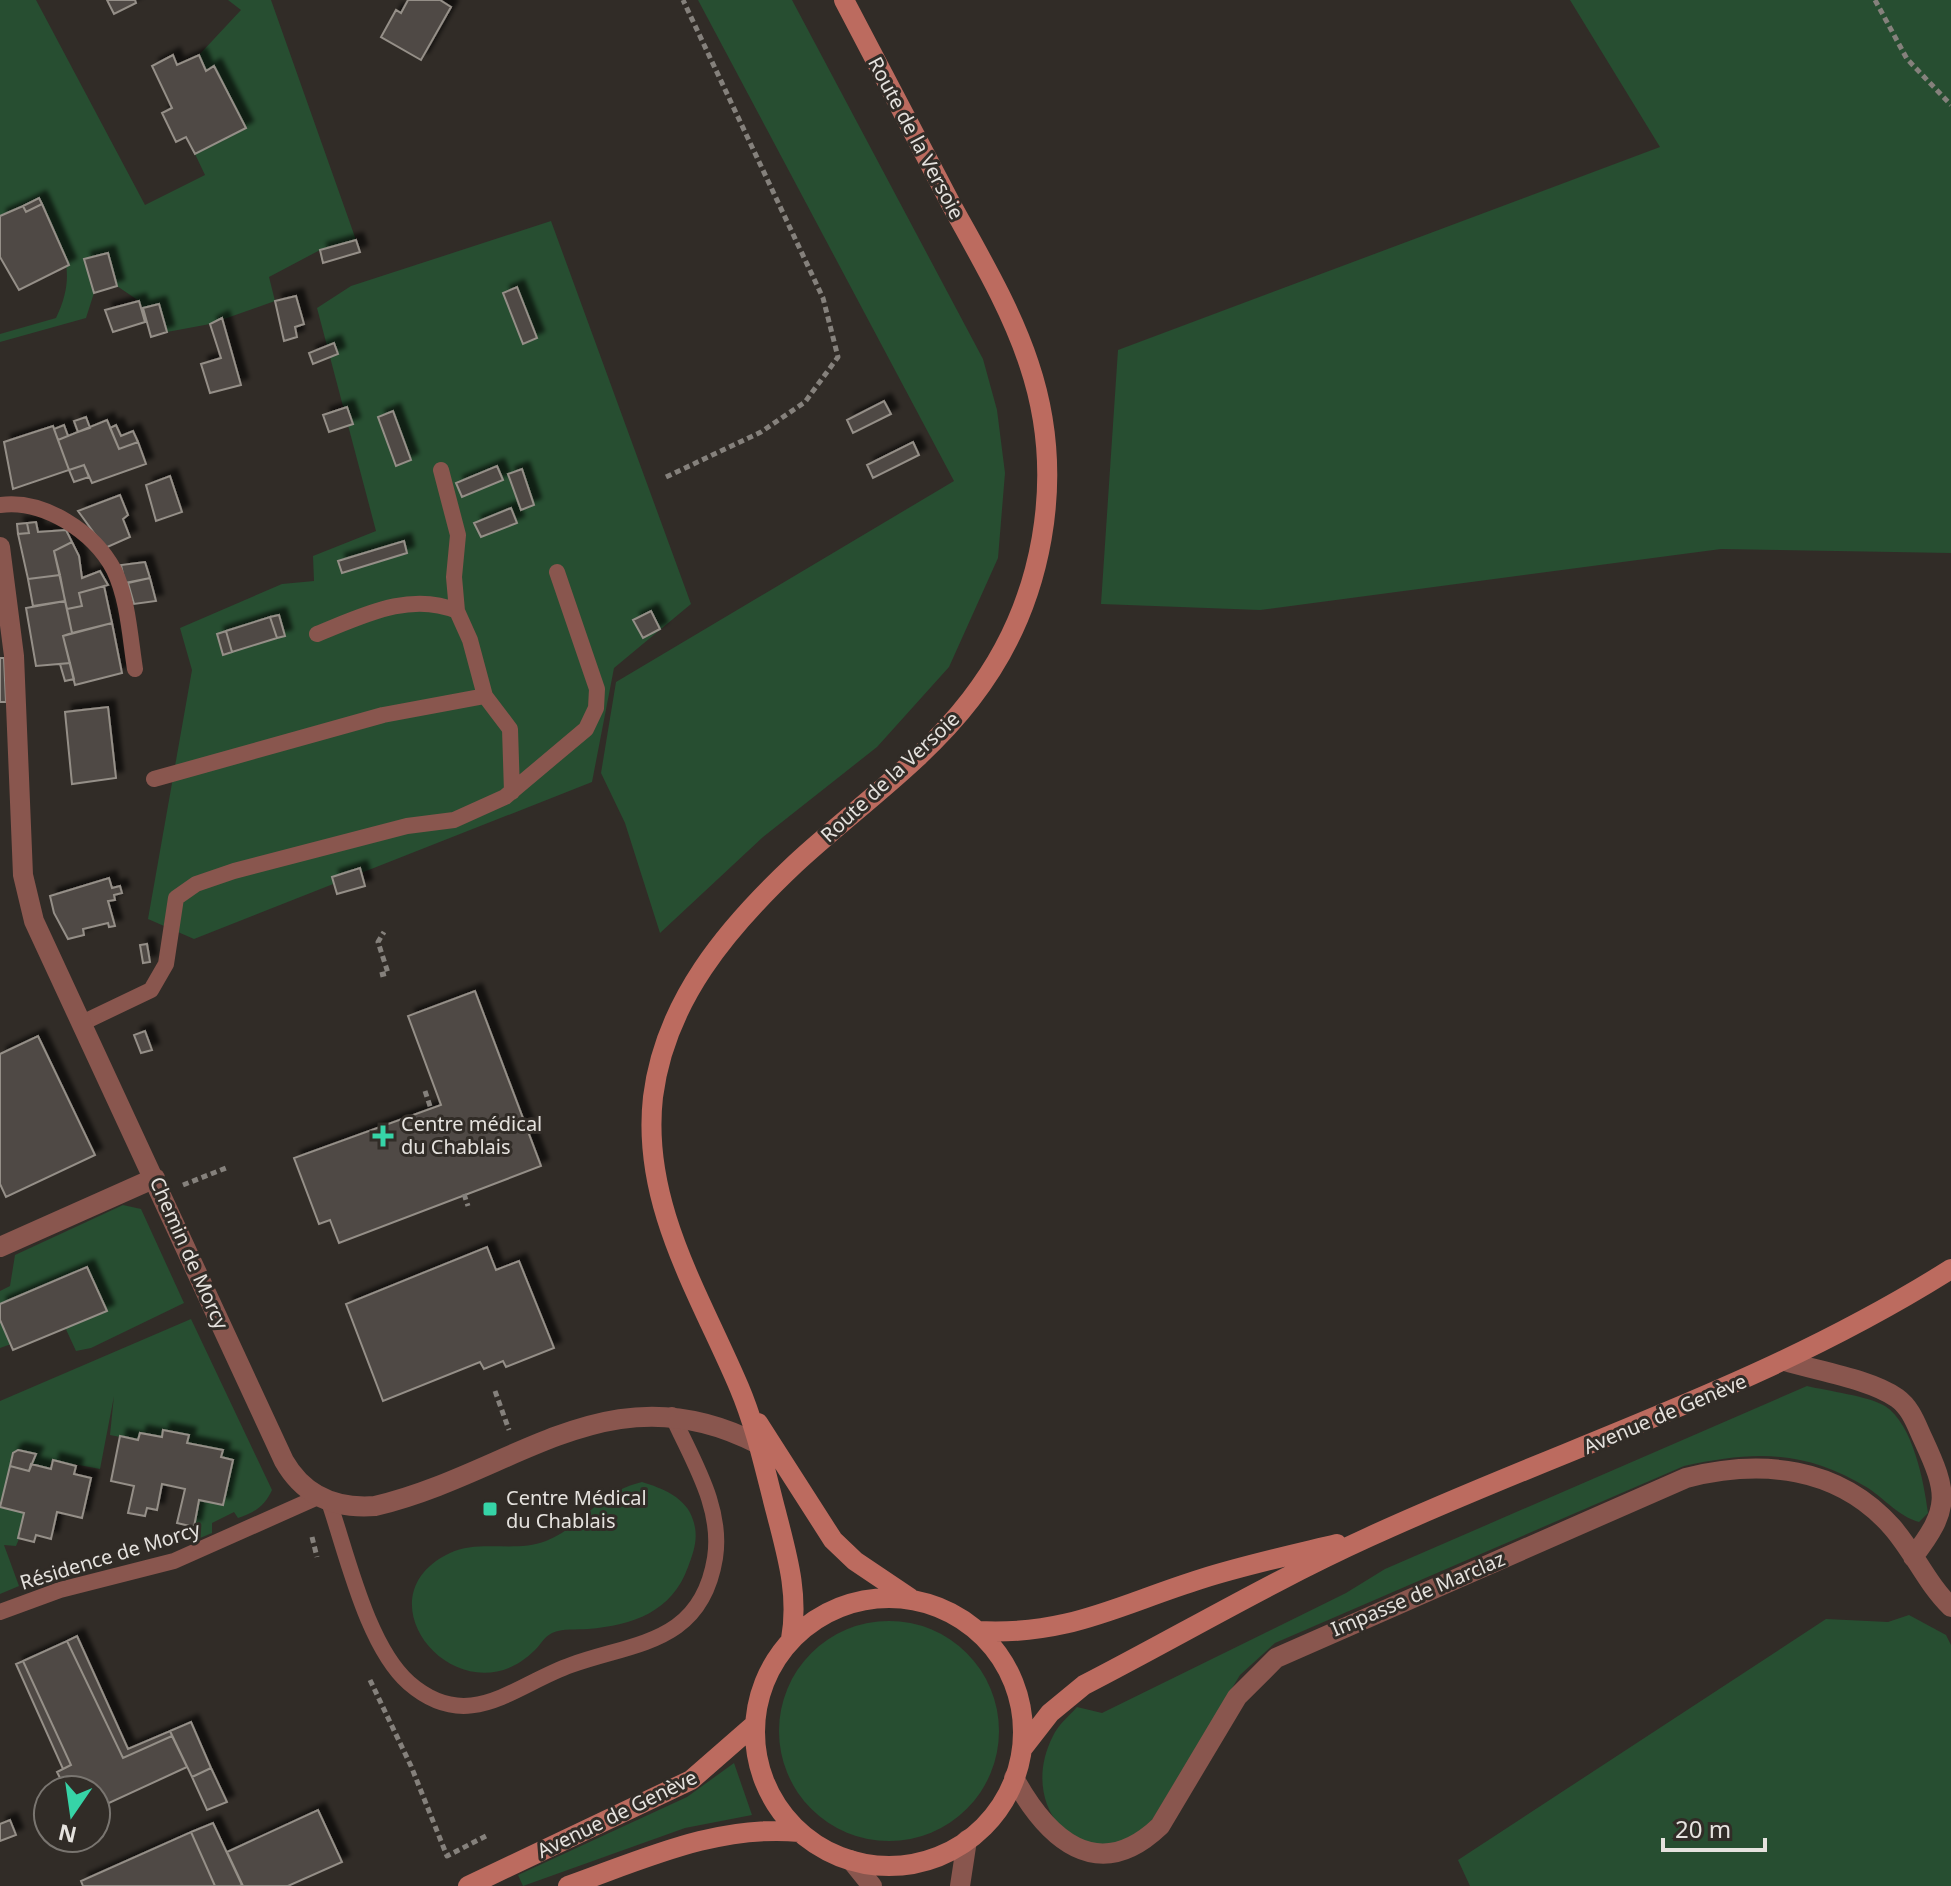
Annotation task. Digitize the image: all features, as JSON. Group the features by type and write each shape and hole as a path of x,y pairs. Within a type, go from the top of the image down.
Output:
{"main road":[{"name":"Route de la Versoie","path":"791,1639 793,1582 758,1444 745,1403 671,1235 658,1195 651,1120 659,1064 688,991 733,928 772,886 947,727 977,691 1008,641 1023,608 1034,574 1047,504 1045,432 1024,351 1000,296 844,0"},
{"name":"Avenue de Genève","path":"1022,1749 1050,1713 1084,1685 1368,1537 1709,1397 1890,1306 1951,1269"},
{"name":"Route de la Versoie","path":"745,1403 833,1540 855,1561 914,1600"},
{"name":"Avenue de Genève","path":"977,1631 1025,1632 1074,1624 1227,1571 1368,1537"},
{"path":"892,1597 937,1607 977,1631 1005,1665 1020,1706 1022,1749 1014,1778 1000,1807 967,1840 946,1853 899,1865 851,1860 816,1844 800,1832 784,1815 766,1784 755,1749 754,1725 761,1688 779,1654 791,1639 817,1618 848,1604 892,1597"},
{"name":"Avenue de Genève","path":"468,1886 691,1780 754,1725"},
{"path":"568,1886 722,1834 753,1830 800,1832"}],"street":[{"name":"Chemin de Morcy","path":"0,547 14,656 23,875 34,921 284,1461 299,1482 324,1499"},
{"path":"0,1247 155,1178"},
{"path":"1785,1361 1880,1390 1897,1398 1911,1412 1944,1491 1933,1527 1913,1557"},
{"path":"324,1499 352,1507 386,1504 610,1419 672,1415 703,1421 758,1444"},
{"name":"Impasse de Marclaz","path":"1014,1778 1045,1829 1066,1847 1102,1856 1135,1847 1160,1826 1237,1697 1276,1658 1686,1478 1711,1472 1771,1467 1828,1481 1875,1511 1893,1527 1951,1607"},
{"path":"960,1886 967,1840"},
{"path":"851,1860 872,1886"}],"lane":[{"path":"441,470 458,535 454,577 457,611 470,640 485,696 510,729 512,792"},
{"path":"0,505 53,512 76,527 113,568 123,597 135,669"},
{"path":"82,1023 151,990 166,964 176,898 196,884 407,826 454,820 512,792 586,729 596,708 594,678 557,572"},
{"path":"317,634 404,604 436,602 457,611"},
{"path":"154,779 383,715 485,696"},
{"path":"324,1499 369,1616 399,1674 411,1685 441,1701 457,1705 490,1703 569,1665 657,1640 689,1614 701,1597 715,1559 715,1518 710,1498 672,1415"},
{"name":"Résidence de Morcy","path":"0,1612 60,1590 174,1561 324,1499"}],"path":[{"path":"666,477 761,432 805,402 838,357 823,298 683,0"},
{"path":"1875,0 1907,59 1951,105"},
{"path":"380,975 388,973 378,942 384,932"},
{"path":"425,1091 431,1109"},
{"path":"187,1183 226,1168"},
{"path":"464,1194 468,1206"},
{"path":"495,1391 517,1453"}],"green space":[{"path":"0,0 36,0 145,205 205,175 195,154 246,128 214,67 206,71 199,55 241,10 228,0 271,0 356,240 320,250 269,277 275,301 210,324 167,332 159,304 143,308 139,301 117,286 108,253 85,259 94,293 86,318 0,342 0,334 56,318 63,300 67,270 60,243 39,198 0,216"},
{"path":"698,0 792,0 983,359 997,410 1005,473 998,558 949,667 877,747 763,837 660,933 625,823 601,773 616,682 954,481"},
{"path":"1570,0 1951,0 1951,553 1721,549 1260,610 1101,604 1118,350 1660,147"},
{"path":"551,221 691,604 614,668 592,782 194,939 148,919 192,670 180,628 282,584 314,581 313,556 376,531 317,308 351,286"},
{"path":"123,1205 141,1209 184,1303 91,1348 76,1351 64,1325 0,1348 0,1291 10,1286 15,1255"},
{"path":"191,1319 272,1490 266,1500 244,1516 238,1518 234,1512 212,1523 212,1533 193,1541 199,1500 223,1504 233,1460 221,1457 222,1450 187,1443 188,1434 162,1437 161,1445 110,1435 114,1396 100,1469 52,1460 16,1546 4,1545 19,1586 0,1594 0,1401"},
{"path":"1807,1386 1869,1399 1895,1414 1910,1440 1924,1486 1928,1513 1919,1522 1905,1516 1845,1475 1800,1460 1756,1456 1684,1466 1275,1643 1240,1675 1151,1822 1127,1839 1103,1845 1081,1841 1063,1830 1050,1812 1043,1789 1044,1763 1055,1732 1077,1707 1102,1713 1346,1593 1385,1569"},
{"path":"642,1482 680,1500 690,1512 696,1532 695,1544 681,1582 661,1605 620,1624 552,1633 535,1650 506,1669 477,1672 450,1664 429,1646 415,1623 412,1598 423,1573 450,1553 461,1549 522,1546 546,1541 571,1527 613,1494"},
{"path":"1909,1615 1946,1635 1951,1645 1951,1886 1470,1886 1458,1860 1826,1619 1888,1622"},
{"path":"889,1621 931,1629 967,1653 991,1689 999,1731 991,1773 967,1809 931,1833 889,1841 847,1833 811,1809 787,1773 779,1731 787,1689 811,1653 847,1629"},
{"path":"734,1763 752,1815 685,1828 523,1886 518,1875 687,1797"}],"building":[{"path":"107,0 135,0 136,3 114,14"},
{"path":"408,0 440,0 451,7 421,60 381,37 396,10 401,13"},
{"path":"173,55 177,65 199,55 206,71 214,66 246,128 195,154 186,137 176,142 162,113 172,108 152,66"},
{"path":"39,198 42,204 26,212 23,206"},
{"path":"42,204 69,265 19,290 0,257 0,216 23,206 26,212"},
{"path":"356,240 360,252 323,263 320,250"},
{"path":"108,253 117,286 94,293 84,259"},
{"path":"517,287 537,338 523,344 503,293"},
{"path":"296,296 304,324 295,327 297,337 284,341 275,301"},
{"path":"139,301 145,322 113,332 105,310"},
{"path":"159,304 167,332 151,337 143,308"},
{"path":"222,318 241,385 210,393 201,364 221,358 210,324"},
{"path":"334,343 338,354 313,364 309,353"},
{"path":"884,401 891,414 853,433 847,420"},
{"path":"347,407 353,424 329,432 323,415"},
{"path":"393,411 411,460 396,466 378,417"},
{"path":"86,417 90,428 78,432 74,421"},
{"path":"107,420 119,449 138,442 146,464 92,483 84,465 69,470 58,440"},
{"path":"64,425 68,436 58,440 54,429"},
{"path":"116,425 121,436 133,431 138,442 119,449 110,428"},
{"path":"53,426 69,470 13,489 4,442"},
{"path":"913,442 919,455 873,478 867,465"},
{"path":"84,465 89,477 74,482 69,470"},
{"path":"497,466 503,480 462,497 456,483"},
{"path":"522,469 534,505 521,510 508,474"},
{"path":"170,476 182,512 156,521 146,485"},
{"path":"120,495 128,515 123,519 130,537 105,548 78,511"},
{"path":"511,508 517,523 481,537 474,523"},
{"path":"36,522 38,532 66,530 72,542 54,551 60,575 28,579 18,534 29,533 27,523"},
{"path":"27,523 29,533 18,534 17,524"},
{"path":"404,541 407,553 342,573 338,561"},
{"path":"72,542 79,556 82,578 100,571 108,585 79,593 82,606 67,609 54,551"},
{"path":"145,562 150,578 125,583 121,565"},
{"path":"60,575 65,601 33,606 28,579"},
{"path":"150,578 156,601 134,604 128,583"},
{"path":"104,586 112,623 72,633 67,609 82,606 79,593"},
{"path":"65,601 72,633 63,636 70,663 36,666 26,608"},
{"path":"651,611 660,629 643,638 633,620"},
{"path":"279,615 285,636 277,638 270,617"},
{"path":"270,617 277,638 232,652 226,631"},
{"path":"112,623 122,673 75,685 63,636"},
{"path":"226,631 232,652 223,655 217,634"},
{"path":"0,658 4,658 6,702 0,702"},
{"path":"70,663 74,679 65,681 60,664"},
{"path":"108,707 116,778 72,784 65,712"},
{"path":"360,868 365,886 337,894 332,877"},
{"path":"109,878 112,888 120,886 122,893 114,895 115,900 108,901 115,926 109,927 108,923 83,929 84,935 68,939 54,913 50,896"},
{"path":"147,944 150,962 143,963 140,945"},
{"path":"475,991 541,1166 339,1243 330,1220 319,1224 294,1158 441,1105 408,1016"},
{"path":"145,1031 152,1050 141,1053 134,1035"},
{"path":"38,1036 95,1155 6,1197 0,1184 0,1054"},
{"path":"487,1247 496,1270 519,1261 554,1348 506,1367 503,1361 484,1369 480,1362 383,1401 346,1304"},
{"path":"87,1267 107,1311 13,1350 0,1320 0,1304"},
{"path":"163,1430 189,1435 187,1443 223,1450 221,1457 233,1460 223,1505 199,1500 194,1527 177,1523 185,1489 162,1484 157,1510 147,1508 145,1516 128,1513 134,1486 111,1481 120,1436 138,1440 140,1433 162,1437"},
{"path":"18,1450 36,1454 29,1471 10,1466 13,1453"},
{"path":"53,1460 76,1466 74,1474 91,1478 82,1518 57,1512 51,1539 36,1535 34,1542 18,1538 24,1513 0,1507 10,1466 29,1471 31,1464 51,1469"},
{"path":"77,1636 128,1749 170,1731 172,1736 123,1758 67,1641"},
{"path":"67,1641 123,1758 172,1736 187,1767 112,1802 112,1774 58,1774 71,1765 23,1661"},
{"path":"23,1661 71,1765 63,1769 16,1664"},
{"path":"191,1722 211,1768 192,1777 170,1731"},
{"path":"211,1768 227,1802 207,1810 192,1777"},
{"path":"318,1810 342,1862 288,1886 243,1886 227,1852"},
{"path":"10,1820 16,1835 0,1841 0,1824"},
{"path":"213,1823 240,1886 215,1886 191,1832"},
{"path":"191,1832 215,1886 83,1886 81,1881"}],"place":[{"name":"Centre médical du Chablais","path":"383,1136"},
{"name":"Centre Médical du Chablais","path":"490,1509"}]}
